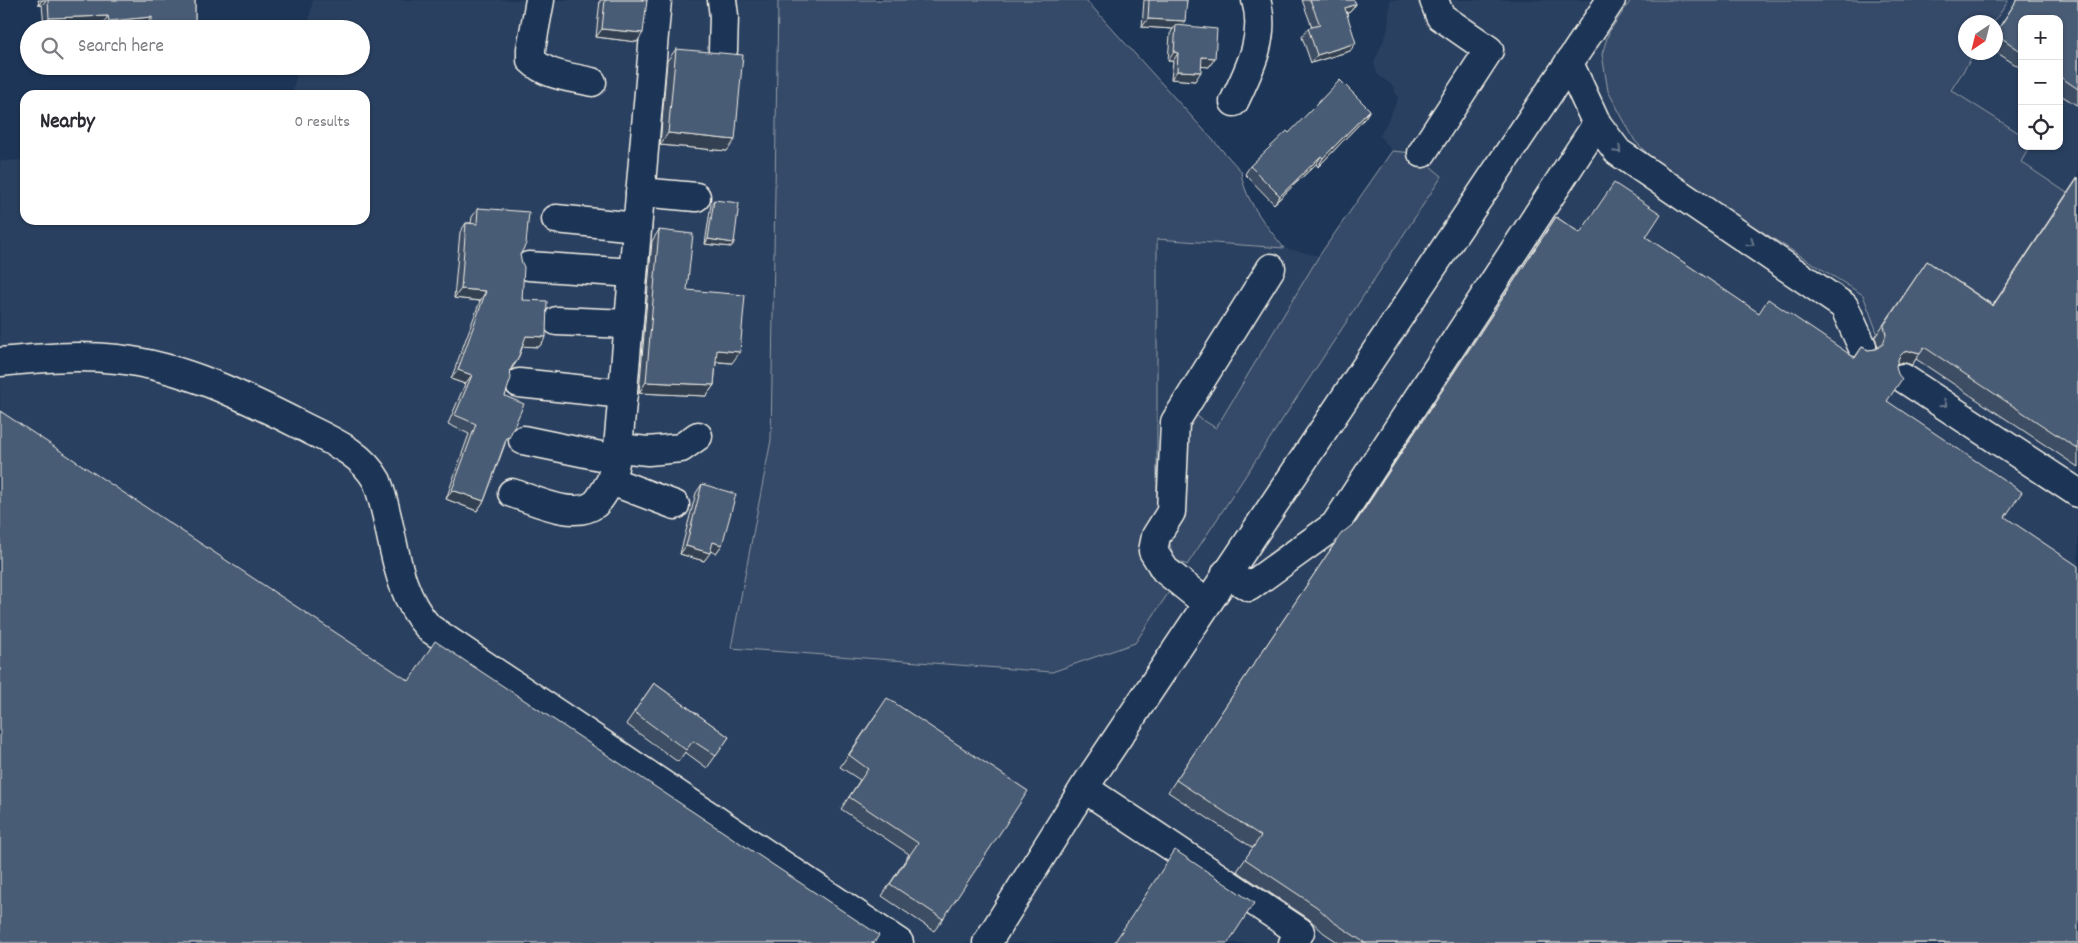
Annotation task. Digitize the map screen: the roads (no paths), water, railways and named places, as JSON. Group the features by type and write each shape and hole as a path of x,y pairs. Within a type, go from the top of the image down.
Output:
{"street":[{"path":"540,0 530,49 531,60 539,68 549,72 592,82"},
{"path":"512,493 569,511 580,511 595,503 615,463 657,0"},
{"path":"722,0 724,16 723,50"},
{"path":"1234,102 1252,65 1258,43 1256,0"},
{"path":"1422,153 1489,50 1440,16 1434,0"},
{"path":"987,943 1084,788 1206,603 1611,0"},
{"path":"1569,63 1597,124 1618,152 1844,306 1862,346"},
{"path":"1226,573 1249,587 1335,525 1597,124"},
{"path":"640,192 696,197"},
{"path":"556,219 637,227"},
{"path":"530,266 632,273"},
{"path":"1206,603 1165,570 1153,551 1156,536 1171,512 1175,422 1271,268"},
{"path":"557,321 628,324"},
{"path":"0,362 59,357 119,359 148,364 202,381 258,404 349,450 370,468 378,481 401,577 408,598 417,615 429,628 900,943"},
{"path":"1903,378 2078,493"},
{"path":"519,383 622,394"},
{"path":"615,463 648,452 681,448 698,436"},
{"path":"523,440 615,463 675,505"},
{"path":"1084,788 1300,932 1293,943"}]}
